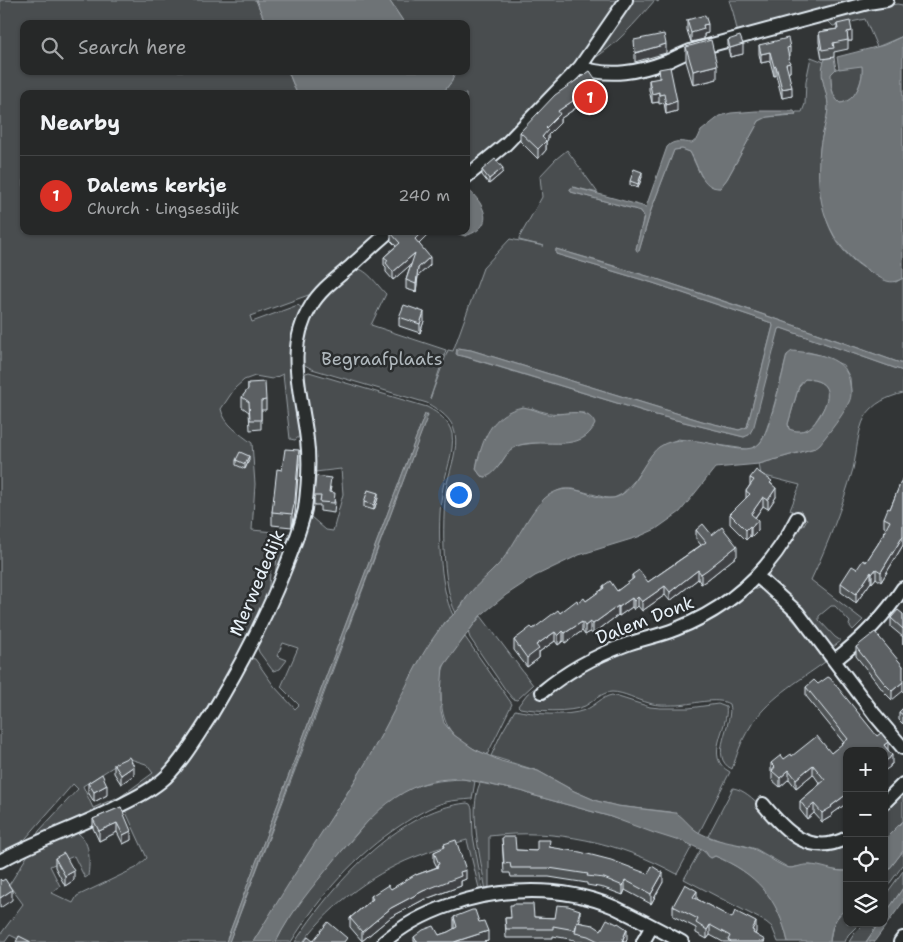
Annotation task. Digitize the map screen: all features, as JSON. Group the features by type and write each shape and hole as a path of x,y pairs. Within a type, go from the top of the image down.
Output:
{"street":[{"path":"470,174 506,144 580,67 626,0"},
{"path":"580,67 605,74 626,73 670,60 687,52 868,3 887,0"},
{"name":"Merwededijk","path":"0,861 35,843 100,816 156,785 187,751 217,704 265,617 302,521 307,490 309,457 295,366 296,349 301,326 307,312 317,297 386,235"},
{"name":"Dalem Donk","path":"542,692 562,677 601,655 625,645 674,630 702,617 732,598 757,576 778,550 797,518"},
{"path":"757,576 798,614 835,660 875,715 903,748"},
{"path":"835,660 872,628 891,606 903,588"},
{"path":"888,799 903,784"},
{"path":"763,804 783,827 796,838 822,844 832,844 843,840"},
{"path":"384,942 422,917 444,908 486,895 518,892 552,892 576,896 613,907 682,942"},
{"path":"643,942 652,926"},
{"path":"900,942 903,938"}],"green space":[{"path":"0,0 256,0 264,20 20,20 20,75 290,75 295,90 20,90 20,235 380,235 317,292 250,316 252,322 298,305 304,310 301,435 295,440 290,439 283,374 272,379 255,376 244,380 235,388 221,409 229,424 252,443 255,484 252,530 274,532 268,595 241,653 187,744 157,778 123,801 120,797 153,773 146,764 127,758 83,786 93,808 116,798 118,804 35,838 39,831 78,789 73,784 20,845 0,857"},
{"path":"389,0 619,0 568,72 505,136 470,167 470,90 445,90 454,75 470,75 470,20 402,20"},
{"path":"629,0 655,0 617,41 590,61"},
{"path":"729,0 862,0 738,34"},
{"path":"897,4 903,5 903,36 877,47 865,19 833,26 825,18 843,13"},
{"name":"Begraafplaats","path":"811,57 824,62 823,80 828,107 820,149 821,194 825,214 832,232 842,248 855,262 873,273 896,282 903,278 903,364 688,289 556,249 556,254 653,283 772,323 773,326 747,427 739,430 702,421 471,350 457,348 456,354 656,415 744,437 746,436 779,329 781,328 903,371 903,393 877,404 868,412 862,423 853,469 844,497 829,539 811,580 863,620 853,630 849,625 850,622 835,606 831,606 819,616 819,620 841,641 832,648 769,578 769,571 798,528 803,526 807,519 790,510 800,485 761,475 759,464 815,448 837,421 849,401 851,392 850,378 843,365 808,352 787,355 767,429 759,444 745,449 678,439 660,447 653,453 634,481 622,494 614,498 607,498 573,489 557,491 530,518 515,544 501,562 470,593 456,613 451,601 448,585 444,549 445,496 456,445 455,433 451,423 445,415 427,403 312,369 303,364 303,337 317,304 353,268 358,268 367,273 386,294 371,325 446,350 430,399 448,350 453,351 483,268 510,239 544,246 519,240 519,238 542,197 540,176 556,159 567,150 598,193 573,187 570,189 571,192 641,211 644,216 636,249 639,251 651,210 674,150 682,149 690,152 701,176 713,187 720,188 727,179 759,121 767,117 795,115 796,112 802,112 805,104 806,81","holes":["532,408 539,411 585,413 564,443 544,442 519,445 508,452 499,466 486,477 481,476 476,469 478,458"]},
{"path":"862,65 862,77 858,89 850,99 840,103 833,94 830,74 836,69"},
{"path":"309,372 427,407 439,414 451,429 453,441 451,456 440,507 440,556 448,603 453,615 445,622 422,656 364,766 253,942 229,942 428,414 425,414 226,942 24,942 10,935 5,942 0,942 0,935 23,904 9,885 31,850 76,832 81,836 87,846 88,876 85,878 74,856 50,866 60,886 52,893 73,903 77,896 136,868 147,858 124,808 189,758 208,731 249,658 255,659 274,686 295,709 299,705 281,687 298,648 283,643 277,656 287,660 280,669 273,671 259,652 257,646 311,517 326,530 333,531 343,494 341,469 315,472 303,376 303,374"},
{"path":"804,379 814,380 825,386 828,396 823,409 811,426 803,431 795,431 789,429 788,424 799,386"},
{"path":"279,533 293,534 275,579"},
{"path":"751,588 753,590 762,589 780,606 804,633 825,662 783,692 764,709 746,734 732,769 725,764 722,756 723,739 730,712 729,704 724,702 711,701 682,705 659,705 644,702 621,693 608,692 585,706 571,710 535,710 518,706 527,694 535,688 544,700 551,695 551,690 580,671"},
{"path":"481,616 533,685 517,700 513,699 507,692 470,638 468,632"},
{"path":"465,637 512,704 487,755 467,745 453,733 444,718 442,708 441,675 450,656"},
{"path":"612,695 650,707 689,708 718,704 726,707 726,715 717,750 722,766 730,772 699,833 671,812 617,806 597,801 574,791 538,771 491,756 515,710 540,714 569,714 585,710"},
{"path":"462,779 475,781 472,799 449,801 434,806 384,837 368,849 326,893 291,942 276,942 291,916 309,891 380,809 403,792 417,786 439,781"},
{"path":"480,783 522,791 608,816 692,844 691,848 677,874 632,853 586,840 538,834 489,836 489,890 486,891 475,821 475,807"},
{"path":"733,788 740,790 755,801 786,836 843,843 843,871 829,870 810,865 789,868 756,849 726,843 708,836"},
{"path":"903,790 903,821 888,836 888,806"},
{"path":"467,803 472,808 473,836 483,891 480,892 467,840 406,861 372,879 342,901 303,942 295,942 327,898 368,854 416,820 441,809"},
{"path":"701,849 711,858 715,856 743,871 764,889 772,899 778,912 788,942 778,942 772,927 766,922 684,879"},
{"path":"903,851 903,865 888,886 888,871"},
{"path":"903,871 903,888 888,910 888,892"},
{"path":"843,912 843,927 856,927 848,935 845,942 830,942 834,923"},
{"path":"861,927 876,927 866,942 849,942"}],"shaded area":[{"path":"256,0 389,0 402,20 264,20"},
{"path":"903,36 903,278 891,282 880,278 856,262 834,235 826,220 819,185 820,148 828,107 822,72 825,59 834,57 836,69 831,74 832,90 840,103 846,102 858,89 862,77 862,66 839,69 837,57 884,45"},
{"path":"290,75 454,75 445,90 295,90"},
{"path":"756,111 794,111 796,114 767,117 759,121 727,179 720,188 708,184 704,180 690,152 682,149 674,150 651,210 639,251 636,249 644,216 641,211 571,192 570,189 573,187 646,207 667,147 670,144 679,142 692,143 698,138 701,131 720,116"},
{"path":"470,191 480,203 485,214 483,224 470,235"},
{"path":"556,249 654,278 779,320 903,364 903,371 781,328 779,329 754,426 749,435 744,437 656,415 457,355 457,348 471,350 702,421 739,430 747,427 773,326 772,323 653,283 556,254"},
{"path":"792,351 828,358 843,367 848,375 851,391 850,400 839,418 815,448 759,464 715,468 680,512 656,529 638,537 579,555 535,576 506,595 480,616 443,667 441,711 444,723 454,735 474,749 501,761 538,771 574,791 597,801 617,806 676,813 693,828 706,836 753,849 786,867 814,865 843,871 843,912 834,923 830,942 788,942 778,912 763,889 753,879 729,863 715,856 711,858 706,852 680,840 654,833 608,816 522,791 462,779 441,780 421,784 404,792 388,803 359,831 318,881 295,910 276,942 253,942 365,764 436,633 461,607 478,584 503,559 531,515 543,500 549,495 566,489 605,498 613,498 620,495 633,484 653,453 659,447 672,441 700,441 741,449 752,448 760,443 764,437 787,355","holes":["805,379 821,383 827,391 826,403 815,423 803,431 789,429 788,424 799,386"]},
{"path":"523,407 547,414 581,413 592,418 595,424 589,433 581,439 572,442 520,445 510,451 495,471 486,477 481,476 476,469 481,448 490,429 503,415"},
{"path":"425,414 428,415 229,942 226,942"},
{"path":"903,821 903,851 888,871 888,837"},
{"path":"903,888 903,902 888,923 888,910"},
{"path":"876,927 885,927 874,942 866,942"}],"building":[{"path":"705,15 708,24 703,25 704,29 691,33 687,20"},
{"path":"850,21 852,31 847,32 848,40 833,43 834,48 822,50 819,32 838,29 837,24"},
{"path":"664,34 666,44 635,53 634,40"},
{"path":"740,36 743,44 730,48 728,40"},
{"path":"788,38 790,47 787,48 790,63 786,64 792,87 782,89 770,52 761,54 759,45"},
{"path":"711,40 717,65 693,71 686,47"},
{"path":"670,67 677,101 666,105 664,94 659,95 659,92 652,94 649,80 660,78 659,69"},
{"path":"590,71 605,93 590,104 583,94 558,111 560,114 546,128 548,130 542,137 546,141 538,149 520,132 555,95"},
{"path":"495,159 503,168 489,179 482,170"},
{"path":"634,169 642,172 638,184 630,181"},
{"path":"393,235 419,235 415,239 430,257 418,268 416,284 406,280 415,253 393,272 386,263 388,260 384,257 400,243"},
{"path":"404,305 424,312 420,324 399,317"},
{"path":"265,382 266,400 261,401 261,420 250,420 249,402 242,397 248,389 248,383"},
{"path":"285,449 299,450 292,514 272,512 277,469 282,470"},
{"path":"240,452 249,456 245,464 236,460"},
{"path":"756,470 772,481 770,483 776,488 768,500 763,497 751,514 758,520 751,528 750,526 746,530 730,514 750,494 746,491 754,480 750,478"},
{"path":"316,476 331,478 329,492 335,493 334,503 320,502 321,496 314,496"},
{"path":"903,477 903,536 881,572 876,569 872,574 871,572 856,594 841,583 852,566 857,569 863,560 866,562 878,544 890,521 884,518 888,508 890,509"},
{"path":"368,490 378,493 374,505 364,502"},
{"path":"703,524 712,535 722,527 737,546 701,574 698,570 670,592 665,586 642,602 638,597 634,601 632,598 593,624 590,622 585,626 582,622 565,633 563,631 558,636 555,632 536,645 539,649 527,658 514,640 531,627 533,629 558,610 560,613 577,600 578,603 584,598 586,601 604,588 603,586 610,581 617,591 634,578 632,575 639,570 648,582 706,542 696,530"},
{"path":"898,610 903,614 903,629 891,618"},
{"path":"875,632 903,666 903,682 892,691 856,647"},
{"path":"828,677 830,678 877,736 881,733 888,742 884,745 886,747 843,747 843,797 822,813 814,804 807,810 800,801 825,780 813,765 796,779 789,770 780,778 772,771 775,767 771,763 781,755 784,759 791,754 792,756 817,736 831,753 848,739 806,687 814,680 818,684"},
{"path":"888,750 892,755 888,759"},
{"path":"129,757 134,766 121,775 114,764"},
{"path":"102,774 107,785 94,792 88,783"},
{"path":"121,807 131,831 123,835 117,823 99,831 93,819"},
{"path":"502,837 515,837 516,850 537,851 537,840 550,840 549,847 611,860 648,874 652,866 663,873 651,894 625,880 623,886 604,878 587,876 588,874 549,868 511,868 510,863 504,864"},
{"path":"456,840 466,870 460,872 461,876 423,891 391,908 362,932 350,918 373,899 371,896 388,885 391,889 416,874 438,867 437,865 439,864 434,852 445,847 444,844"},
{"path":"64,853 74,871 65,876 55,858"},
{"path":"0,879 2,881 5,879 12,890 0,898"},
{"path":"685,884 697,891 693,897 732,918 735,911 756,922 752,930 754,931 753,933 765,940 764,942 731,942 728,940 730,936 710,925 707,930 696,923 698,919 673,906"},
{"path":"533,904 534,917 555,918 557,905 580,910 575,930 553,926 553,929 506,929 505,918 511,918 510,905"},
{"path":"475,910 479,922 484,921 488,931 454,942 417,942 414,937 423,930 434,926 439,935 448,932 457,927 454,917"},
{"path":"607,919 627,929 622,941 624,942 600,942 588,936 575,933 577,922 593,925 601,930"},
{"path":"328,922 347,938 344,942 304,942 308,937 313,941"},
{"path":"19,936 31,942 16,942"}],"place":[{"name":"Dalems kerkje","path":"590,97"}]}
